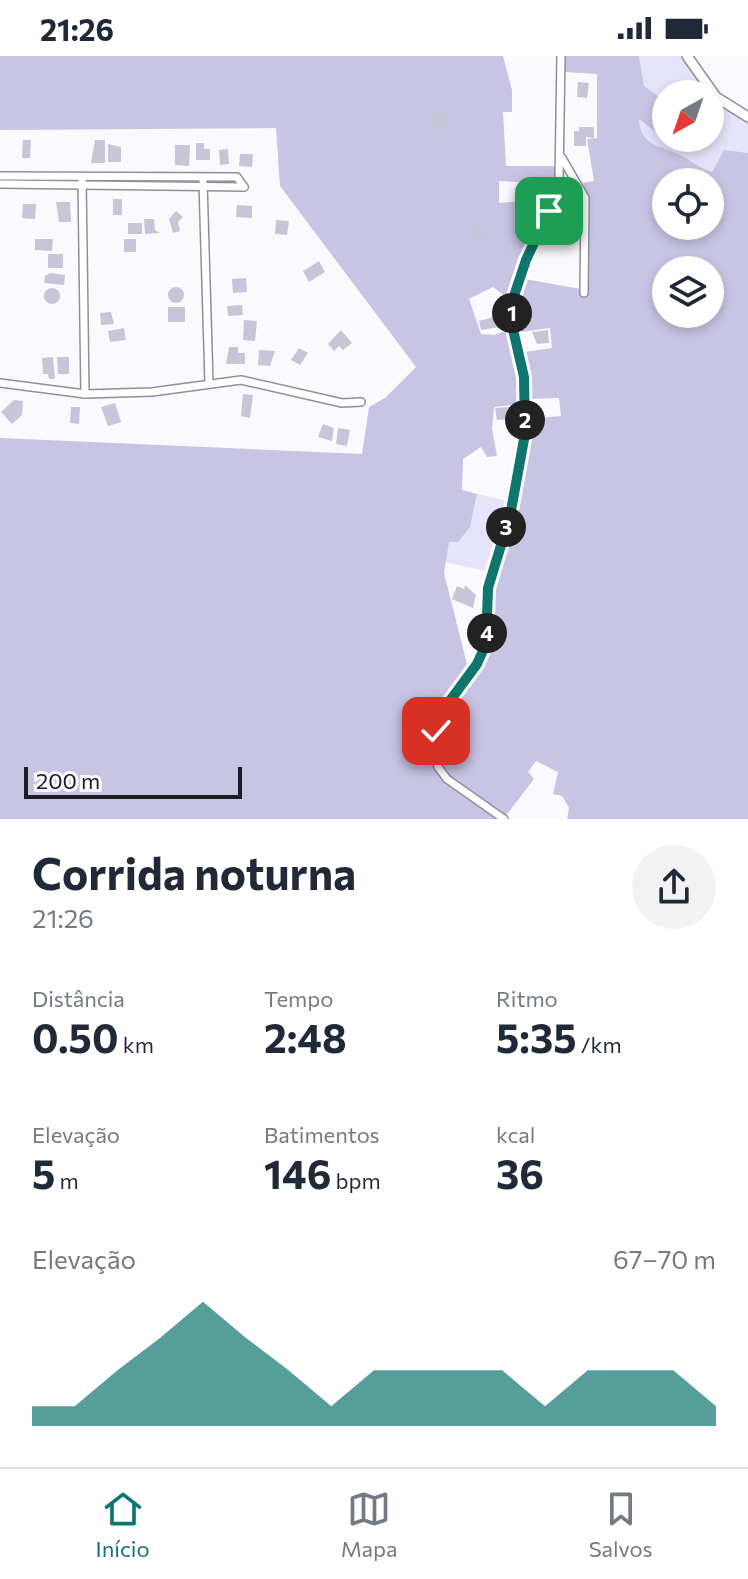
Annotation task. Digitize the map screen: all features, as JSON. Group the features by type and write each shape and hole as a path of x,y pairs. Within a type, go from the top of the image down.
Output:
{"street":[{"path":"687,56 716,97 748,117"},
{"path":"504,819 447,779 438,767 434,745 441,717 477,664 486,644 488,588 510,516 525,434 524,377 512,325 513,299 526,260 555,195 561,156 560,57"},
{"path":"561,156 585,198 584,293"},
{"path":"0,176 203,180 209,383"},
{"path":"0,184 82,179"},
{"path":"82,179 85,394"},
{"path":"0,383 85,394 152,392 209,383 254,381 342,403 361,402"}],"shaded area":[{"path":"0,56 503,56 512,90 512,112 503,112 506,166 557,166 554,184 499,181 499,203 531,200 547,205 516,268 509,299 493,287 469,299 481,334 494,335 509,330 520,378 520,404 494,407 492,429 497,456 487,457 481,447 463,459 462,490 477,494 470,527 458,542 449,542 444,573 468,668 450,695 432,736 432,754 439,770 452,785 499,819 0,819 0,438 362,454 369,407 385,398 416,367 280,186 276,128 0,130"},
{"path":"566,56 639,56 644,86 652,92 652,129 639,119 640,128 652,143 652,152 674,152 703,168 652,168 652,240 724,240 724,168 714,168 724,150 748,153 748,819 567,819 569,808 562,796 553,794 558,772 536,761 528,772 534,779 505,817 449,777 441,766 437,745 445,717 488,655 491,589 517,505 528,453 529,419 561,416 559,398 528,399 524,352 552,348 550,328 521,332 518,304 525,279 581,289 581,295 588,294 588,210 583,183 594,181 587,139 597,138 597,74 565,72"},
{"path":"639,56 681,56 697,80 652,80 652,92 643,86"},
{"path":"724,107 748,123 748,153 720,168 703,168 674,152 724,152"},
{"path":"638,117 652,129 652,143 643,134"},
{"path":"477,494 508,501 486,571 444,562 449,541 470,527"}],"building":[{"path":"578,82 589,83 587,98 577,97"},
{"path":"446,112 448,130 434,130 431,113"},
{"path":"579,127 594,127 594,138 586,137 586,146 574,146 574,131 579,131"},
{"path":"23,140 31,140 30,158 22,158"},
{"path":"95,140 105,140 105,163 91,163"},
{"path":"196,143 204,143 204,149 210,149 210,160 196,160"},
{"path":"108,144 121,147 121,162 108,162"},
{"path":"175,145 190,145 189,166 175,165"},
{"path":"228,149 229,164 220,165 219,150"},
{"path":"240,154 253,154 252,167 239,166"},
{"path":"113,199 122,199 122,215 113,215"},
{"path":"56,202 70,202 71,222 59,222"},
{"path":"23,204 36,204 35,219 22,218"},
{"path":"237,205 252,206 252,218 236,217"},
{"path":"176,211 183,217 178,222 180,231 173,233 169,219"},
{"path":"144,219 154,219 155,230 160,233 145,234"},
{"path":"276,220 289,221 287,235 275,234"},
{"path":"128,223 142,223 142,234 128,234"},
{"path":"483,225 488,237 475,241 471,229"},
{"path":"35,239 53,239 52,251 35,250"},
{"path":"124,239 136,239 136,252 124,252"},
{"path":"48,254 63,254 63,268 48,268"},
{"path":"319,261 325,272 309,282 303,271"},
{"path":"50,273 65,275 64,285 44,283 45,276"},
{"path":"246,278 247,292 233,293 232,279"},
{"path":"176,287 184,295 176,303 168,295"},
{"path":"49,288 55,288 60,296 58,302 49,304 44,299 44,293"},
{"path":"242,305 243,315 228,316 227,306"},
{"path":"168,307 185,307 185,322 168,322"},
{"path":"111,312 114,324 101,325 100,313"},
{"path":"497,316 500,327 481,330 479,321"},
{"path":"244,320 257,321 255,341 243,340"},
{"path":"124,328 126,340 110,342 108,331"},
{"path":"341,330 352,343 343,350 339,346 334,351 328,344"},
{"path":"548,330 549,343 537,344 532,332"},
{"path":"229,347 238,347 238,353 245,353 245,364 226,364"},
{"path":"299,348 308,353 300,365 291,360"},
{"path":"259,350 275,351 270,366 258,365"},
{"path":"53,357 55,379 49,379 48,374 43,374 42,358"},
{"path":"57,357 69,357 69,374 58,374"},
{"path":"243,394 253,395 250,418 241,416"},
{"path":"14,400 23,401 22,415 12,424 1,412"},
{"path":"115,403 121,422 108,426 101,407"},
{"path":"71,407 80,407 79,424 70,423"},
{"path":"511,407 512,419 497,420 495,408"},
{"path":"323,424 334,428 332,441 318,437"},
{"path":"338,428 350,430 347,446 336,444"},
{"path":"465,585 476,595 473,608 452,599 457,586 464,589"}],"route":[{"path":"436,731 449,702 477,664 486,644 488,588 510,516 525,434 524,377 512,325 513,299 526,260 549,211"}]}
